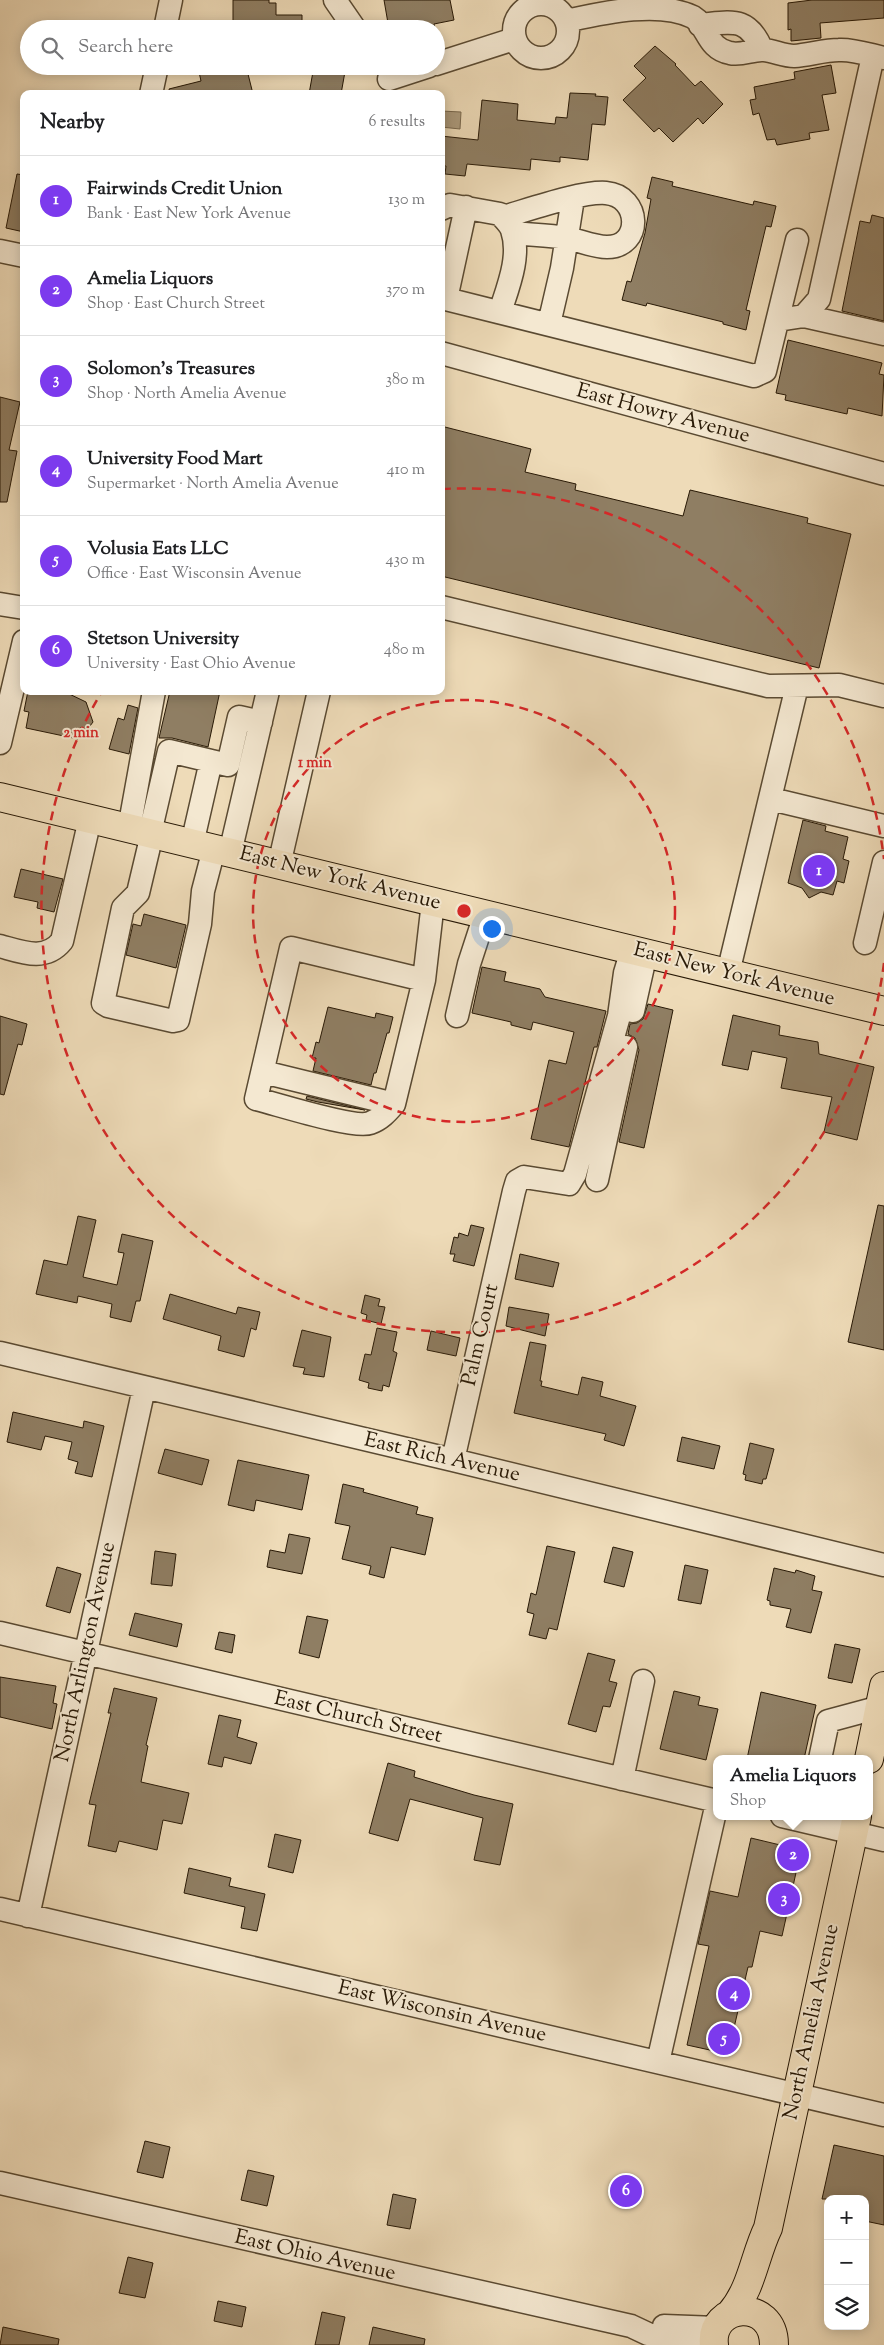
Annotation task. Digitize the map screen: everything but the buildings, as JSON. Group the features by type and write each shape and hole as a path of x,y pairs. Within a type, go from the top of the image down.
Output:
{"main road":[{"name":"East New York Avenue","path":"0,798 884,1011"},
{"path":"870,1755 882,1696"},
{"name":"North Amelia Avenue","path":"720,2329 741,2302 750,2281 758,2251 768,2228 855,1824"},
{"name":"North Amelia Avenue","path":"768,2228 772,2254 764,2289 772,2337"},
{"path":"720,2329 745,2310 755,2313 772,2337"}],"street":[{"path":"167,20 172,0"},
{"path":"335,0 349,20"},
{"path":"546,4 562,13 566,21 567,38 559,51 545,58 530,56 518,46 514,39 513,29 515,20 520,12 528,6 546,4"},
{"path":"566,21 633,7 656,6 676,10 694,17 706,36 717,48 729,53 744,54 762,50 792,56 841,49 878,57 824,282 819,299 804,316"},
{"path":"700,25 731,22 746,26 755,34 762,50"},
{"path":"445,61 514,39"},
{"path":"152,90 155,75"},
{"path":"387,80 402,75"},
{"path":"608,193 622,199 634,216 634,226 626,238 618,244 607,247 508,225 573,198 590,194 608,193"},
{"path":"548,324 567,238 573,198"},
{"path":"445,207 450,205 500,214 508,225 516,246 511,276 500,312"},
{"path":"466,207 446,298 754,376 765,371 797,240"},
{"path":"0,251 20,255"},
{"path":"778,320 804,316 884,334"},
{"name":"East Howry Avenue","path":"445,354 884,474"},
{"path":"0,604 20,607"},
{"path":"445,608 768,686 839,685 884,696"},
{"path":"0,744 20,658"},
{"path":"728,973 797,686"},
{"path":"153,695 139,770 144,832 138,893 123,908 103,1003 108,1006 172,1021 178,1020 200,924 203,891 212,849 261,722 267,695"},
{"path":"279,865 318,695"},
{"path":"144,832 169,751 228,764 239,717 261,722"},
{"path":"211,761 212,849"},
{"path":"771,799 884,826"},
{"path":"0,946 35,955 56,948 62,941 90,819"},
{"path":"864,943 884,862"},
{"path":"424,980 292,948 256,1098 351,1123 368,1124 383,1116 394,1104 424,980 433,902"},
{"path":"456,1016 469,964 485,914"},
{"path":"597,1180 639,952"},
{"name":"Palm Court","path":"453,1460 509,1211 518,1181 524,1177 569,1184 575,1174 619,1016 625,973 639,952"},
{"name":"East Rich Avenue","path":"0,1353 453,1460 884,1565"},
{"name":"North Arlington Avenue","path":"28,1916 144,1388"},
{"name":"East Church Street","path":"0,1634 713,1801"},
{"path":"622,1779 643,1681"},
{"path":"821,1755 828,1721 882,1696"},
{"path":"658,2062 713,1820"},
{"path":"817,1820 855,1824 884,1840"},
{"name":"East Wisconsin Avenue","path":"0,1909 884,2115"},
{"name":"East Ohio Avenue","path":"0,2183 631,2326 648,2334 696,2345"},
{"name":"East Ohio Avenue","path":"631,2326 652,2324 720,2329"}],"shaded area":[{"path":"445,111 461,112 460,129 445,127"}],"place":[{"name":"Fairwinds Credit Union","path":"819,871"},
{"name":"Amelia Liquors","path":"793,1855"},
{"name":"Solomon's Treasures","path":"784,1899"},
{"name":"University Food Mart","path":"734,1994"},
{"name":"Volusia Eats LLC","path":"724,2039"},
{"name":"Stetson University","path":"626,2191"}]}
